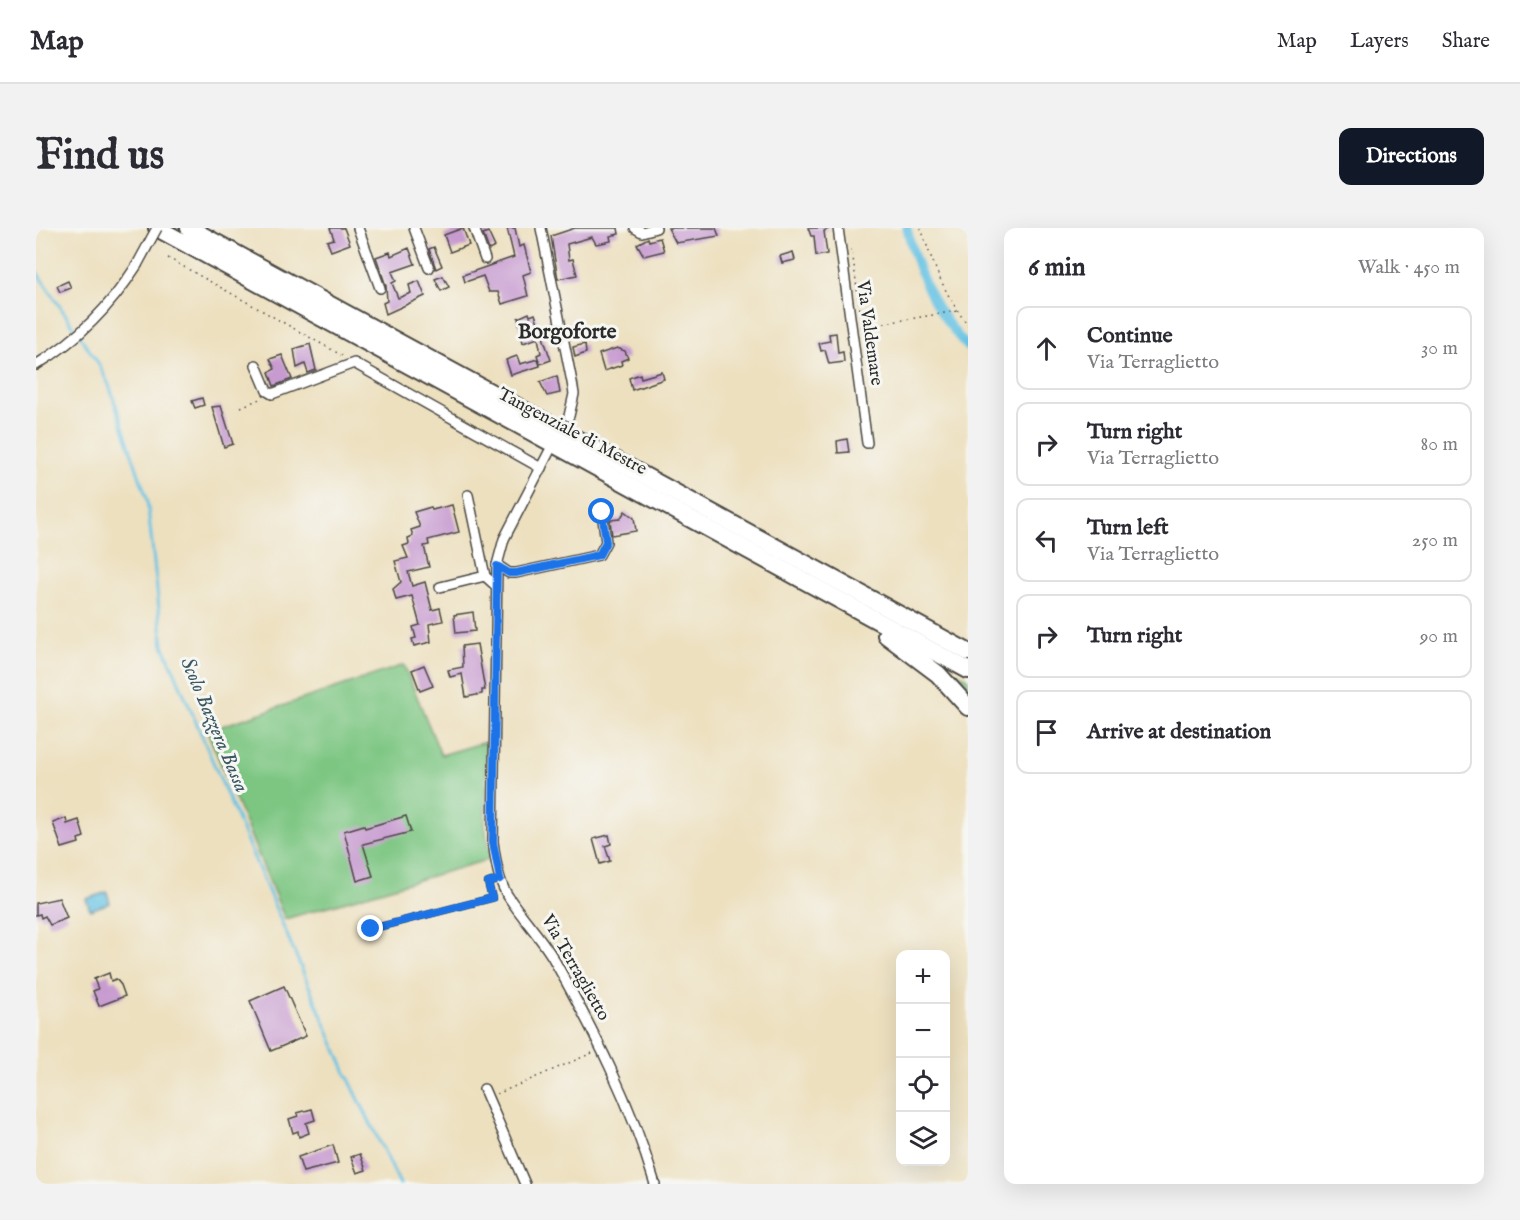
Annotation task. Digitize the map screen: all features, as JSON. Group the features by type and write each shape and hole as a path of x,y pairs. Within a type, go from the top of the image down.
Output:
{"highway":[{"name":"Tangenziale di Mestre","path":"157,228 968,670"},
{"name":"Tangenziale di Mestre","path":"189,228 968,652"},
{"path":"825,591 859,620 915,655 947,683 968,706"}],"street":[{"path":"36,365 87,328 113,300 137,265 157,228"},
{"path":"358,228 380,288"},
{"path":"414,228 429,268"},
{"path":"474,228 485,259"},
{"path":"635,228 642,232 656,228"},
{"name":"Via Valdemare","path":"838,228 867,443"},
{"path":"544,229 574,394 569,416"},
{"path":"256,365 267,391 272,394 354,363 541,468"},
{"name":"Via Terraglietto","path":"549,452 504,539 497,566 493,842 500,879 510,899 536,929 603,1048 630,1107 655,1184"},
{"path":"468,495 485,576 496,586"},
{"path":"497,566 509,573 516,573 599,555 606,542 602,512"},
{"path":"440,587 485,576"},
{"path":"486,1094 525,1184"}],"lane":[{"path":"371,929 492,898 488,883 500,879"}],"path":[{"path":"921,228 933,266 957,311 968,325"},
{"path":"841,249 852,250 862,327 957,311"},
{"path":"168,258 354,363"},
{"path":"241,407 272,394"},
{"path":"486,1094 603,1048"}],"green space":[{"path":"404,665 441,755 486,742 485,825 490,859 285,919 207,731"},
{"path":"941,667 968,678 968,700"}],"water":[{"path":"107,892 110,903 90,910 86,899"}],"building":[{"path":"330,228 344,228 350,244 331,251 327,241 334,239"},
{"path":"463,228 469,245 450,252 444,235"},
{"path":"507,228 515,228 519,247 524,245 531,272 523,275 528,296 502,304 498,292 489,292 483,276 465,282 463,275 514,257"},
{"path":"575,228 618,228 619,234 610,236 611,241 602,243 596,244 592,237 567,244 569,260 573,259 577,275 558,279 551,236"},
{"path":"668,228 716,228 719,236 676,243"},
{"path":"808,228 831,228 824,231 827,254 816,256 814,236 811,236"},
{"path":"488,232 495,247 489,250 483,234"},
{"path":"648,238 649,241 660,238 664,251 644,256 637,244"},
{"path":"434,247 442,266 436,269 429,249"},
{"path":"409,248 415,264 392,272 396,281 392,283 398,298 411,293 409,285 419,281 425,296 386,314 383,303 387,301 386,286 376,257 390,252 391,256"},
{"path":"793,252 795,260 782,263 780,256"},
{"path":"443,276 449,287 441,291 435,279"},
{"path":"68,281 71,288 60,292 57,286"},
{"path":"529,313 530,316 535,314 551,360 540,364 537,355 541,353 538,338 523,343 518,318"},
{"path":"836,333 838,353 843,352 844,362 829,364 825,350 821,351 819,343 830,341 829,334"},
{"path":"310,344 316,370 308,373 305,364 297,368 294,349"},
{"path":"585,344 586,353 575,357 573,347"},
{"path":"617,348 625,351 628,358 621,361 622,365 604,371 599,354"},
{"path":"282,355 292,379 274,386 269,372 275,369 270,359"},
{"path":"517,356 520,364 538,359 540,366 511,375 506,360"},
{"path":"662,372 664,379 632,390 629,378 640,374 641,378"},
{"path":"557,376 560,393 547,396 540,382"},
{"path":"202,398 204,405 195,408 192,401"},
{"path":"221,406 233,444 224,447 212,407"},
{"path":"847,439 849,452 838,453 837,441"},
{"path":"452,505 459,532 428,540 429,545 424,546 429,567 408,572 412,586 425,582 432,610 440,608 443,621 429,624 431,642 414,646 412,639 416,638 413,627 420,625 412,596 396,600 393,589 401,582 395,561 408,558 403,546 409,544 408,538 413,536 411,530 420,527 414,512 431,507 432,510"},
{"path":"625,511 634,518 636,531 612,535 610,520 620,519"},
{"path":"473,612 475,631 456,633 454,615"},
{"path":"477,644 485,690 482,690 482,694 466,697 462,674 450,677 448,670 463,667 462,646"},
{"path":"424,665 433,686 420,691 412,670"},
{"path":"406,816 411,832 363,844 373,876 357,881 344,831 364,825 365,828"},
{"path":"66,818 67,824 79,820 84,837 78,839 79,843 62,848 53,823"},
{"path":"609,835 611,844 605,846 610,861 600,864 593,839"},
{"path":"59,898 67,918 50,925 45,916 41,918 40,914 36,915 36,903"},
{"path":"109,973 111,981 116,979 121,985 125,996 99,1006 93,991 98,989 94,979"},
{"path":"284,986 306,1036 271,1051 250,1001"},
{"path":"312,1109 315,1120 306,1123 309,1133 299,1137 298,1131 293,1133 289,1119 298,1116 297,1113"},
{"path":"333,1145 338,1163 303,1172 298,1157"},
{"path":"360,1154 366,1170 357,1173 351,1157"}],"waterway":[{"path":"907,228 916,261 929,292 946,321 968,347"},
{"name":"Scolo Bazzera Bassa","path":"36,271 98,363 109,385 147,499 163,645 347,1075 400,1184"}],"district":[{"name":"Borgoforte","path":"567,332"}],"route":[{"path":"371,929 492,898 488,883 500,879 493,842 497,566 509,573 516,573 599,555 606,542 602,512"}]}
